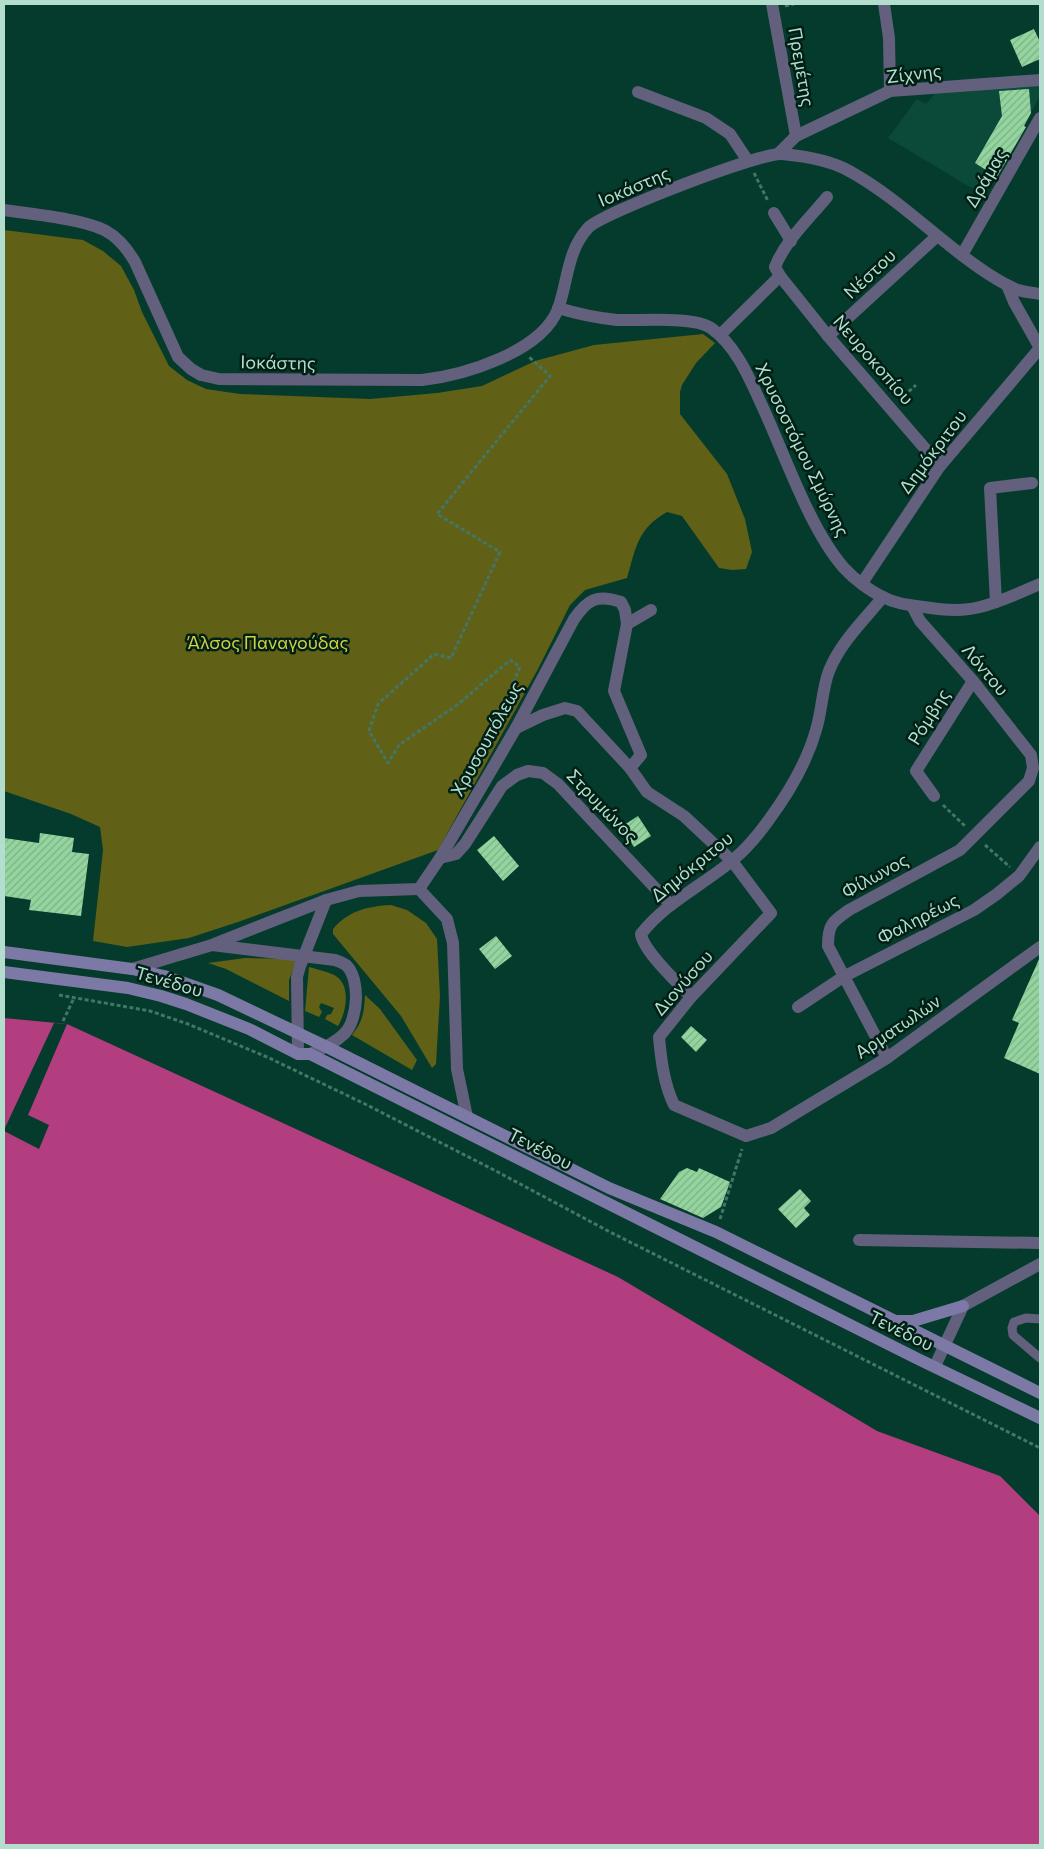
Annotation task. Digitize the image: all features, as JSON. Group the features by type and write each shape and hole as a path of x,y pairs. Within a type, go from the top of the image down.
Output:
{"main road":[{"name":"Τενέδου","path":"4,952 132,969 164,976 211,992 298,1032 609,1188 716,1232 1040,1393"},
{"name":"Τενέδου","path":"4,972 128,988 186,1004 241,1026 304,1054 1040,1418"},
{"path":"892,1320 913,1321 963,1306"}],"street":[{"name":"Πρεμέτης","path":"772,4 796,136"},
{"path":"884,4 890,38 890,92"},
{"name":"Ζίχνης","path":"779,153 796,136 890,92 1040,80"},
{"path":"638,92 706,118 730,134 748,161"},
{"name":"Δράμας","path":"962,255 1040,118"},
{"name":"Ιοκάστης","path":"4,210 97,227 115,237 130,253 135,262 178,357 191,369 209,378 219,379 422,380 447,377 491,364 534,339 547,328 558,308 574,249 590,227 616,211 748,161 779,153 811,158 850,171 903,208 936,236 1006,285 1020,291 1040,294"},
{"path":"720,335 780,276 776,266 779,256 827,197"},
{"path":"774,214 791,241"},
{"name":"Νέστου","path":"828,336 936,236"},
{"name":"Νευροκοπίου","path":"780,276 828,336 940,466"},
{"name":"Δημόκριτου","path":"862,584 940,466 1040,348 1006,285"},
{"name":"Χρυσοστόμου Σμύρνης","path":"558,308 586,316 617,320 686,320 709,326 720,335 736,356 758,396 803,498 833,554 845,570 862,584 883,597 912,606 963,610 996,602 1040,584"},
{"path":"996,602 990,488 1032,483"},
{"name":"Δημόκριτου","path":"691,997 642,941 641,934 671,905 748,846 769,820 788,791 808,753 817,729 828,672 839,652 883,597"},
{"name":"Χρυσουπόλεως","path":"419,889 440,858 516,728 554,653 584,605 595,599 611,599 621,602 625,610 627,624"},
{"name":"Λόντου","path":"912,606 920,621 973,681 1031,756"},
{"path":"630,768 641,755 614,691 627,624 652,610"},
{"name":"Ρόμβης","path":"934,796 916,771 973,681"},
{"path":"516,728 543,715 565,708 577,711 630,768 647,792 684,816 732,860"},
{"name":"Φίλωνος","path":"887,1058 828,946 828,930 833,922 849,910 960,850 1029,781 1033,768 1031,756"},
{"name":"Στρυμώνος","path":"440,858 456,854 465,844 502,786 517,775 528,771 543,773 558,784 671,905"},
{"name":"Φαληρέως","path":"798,1007 843,977 974,910 1019,876 1040,847"},
{"name":"Διονύσου","path":"732,860 771,913 691,997 659,1037 660,1052 669,1094 674,1105 746,1136"},
{"path":"132,969 212,945 326,900 359,891 419,889 448,920 453,943 458,1069 467,1117"},
{"path":"212,945 304,956 335,960 346,966 353,976 356,989 356,1002 350,1026 344,1034 326,1046 304,1054 298,1032 297,977 304,956 326,900"},
{"name":"Αρματωλών","path":"746,1136 770,1128 887,1058 1040,948"},
{"path":"859,1240 1040,1243"},
{"path":"935,1366 963,1306 1040,1264"}],"lane":[{"path":"1040,1319 1026,1318 1014,1322 1012,1328 1013,1335 1040,1358"}],"path":[{"path":"748,161 774,214"},
{"path":"498,733 496,724 520,667 510,660 457,705 399,745 388,763 369,731 378,704 434,654 451,658 500,552 437,514 550,376 519,348"},
{"path":"890,408 916,385"},
{"path":"63,1021 74,998 118,1004 158,1014 267,1057 365,1104 610,1232 1040,1448"},
{"path":"716,1232 746,1136"}],"shaded area":[{"path":"1039,83 1040,96 985,196 888,138 917,99 926,104 936,92"},
{"path":"4,1018 67,1024 618,1277 877,1431 1000,1476 1040,1516 1040,1845 4,1845"}],"green space":[{"name":"Άλσος Παναγούδας","path":"4,230 83,240 103,251 121,266 169,366 187,380 206,389 240,394 370,399 437,393 482,386 535,361 594,345 703,334 715,343 696,363 682,385 680,392 680,414 727,474 745,519 752,552 746,569 732,570 719,568 682,516 667,512 649,525 639,540 627,578 585,590 570,605 538,669 438,850 189,938 127,947 93,941 103,850 100,827 71,814 4,791"},
{"path":"391,905 407,910 426,923 437,939 440,996 436,1064 432,1068 401,1016 333,934 333,929 352,914 366,908"},
{"path":"245,958 297,959 289,980 289,1001 226,969 208,963"},
{"path":"309,967 332,974 343,983 346,997 344,1013 338,1026 325,1019 334,1008 321,1003 319,1007 322,1012 319,1017 305,1011"},
{"path":"365,995 380,1009 417,1060 412,1070 352,1035 359,1025 362,1016"}],"pier":[{"path":"54,1023 67,1024 28,1115 49,1125 39,1149 4,1130"}],"building":[{"path":"1034,29 1040,42 1040,59 1022,67 1010,40"},
{"path":"1029,89 1031,113 1024,126 1026,127 997,177 975,163 1002,116 999,91"},
{"path":"638,816 651,836 634,847 621,827"},
{"path":"40,833 74,838 72,852 89,854 81,916 29,910 31,900 4,896 4,838 39,843"},
{"path":"494,836 519,866 503,881 477,850"},
{"path":"496,936 512,956 495,969 479,949"},
{"path":"1040,957 1040,1074 1004,1058 1019,1023 1012,1020"},
{"path":"691,1026 707,1040 696,1052 681,1037"},
{"path":"687,1168 697,1172 699,1168 730,1182 721,1207 703,1218 660,1199 679,1172"},
{"path":"800,1189 811,1201 804,1208 810,1215 796,1228 778,1209"}]}
